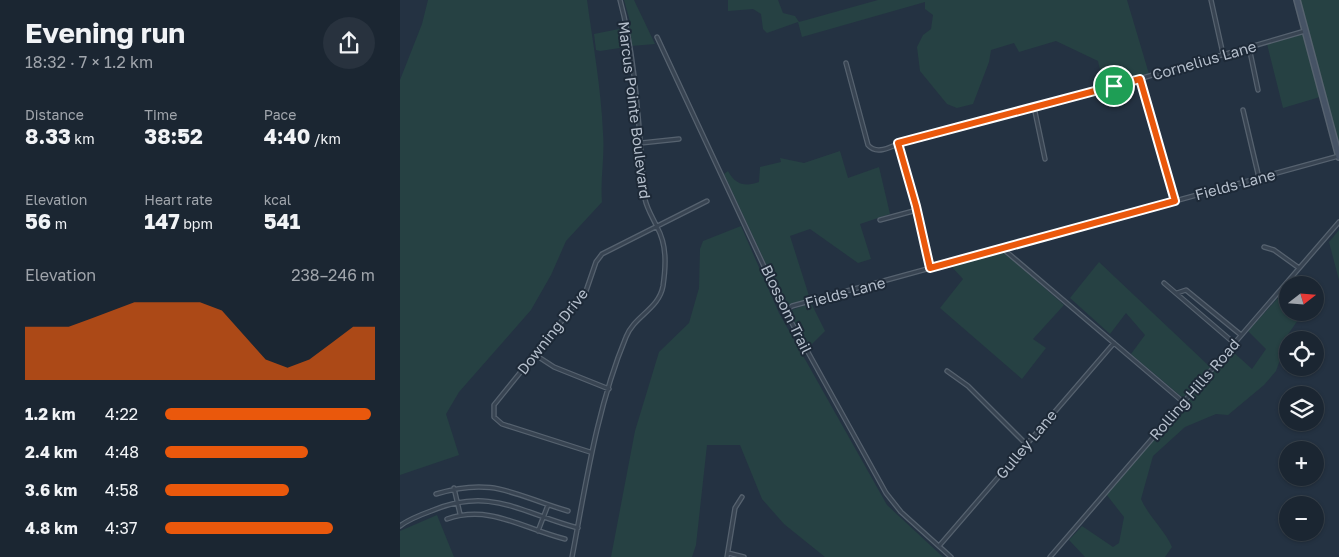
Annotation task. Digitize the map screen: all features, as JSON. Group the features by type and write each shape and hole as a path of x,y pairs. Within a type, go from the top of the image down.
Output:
{"street":[{"name":"Marcus Pointe Boulevard","path":"572,557 590,452 626,335 635,322 653,306 662,290 665,253 657,226 645,201 627,29 620,0"},
{"path":"1211,0 1223,54"},
{"path":"1297,0 1339,156"},
{"name":"Cornelius Lane","path":"846,63 870,147 879,151 898,143 1140,79 1305,31"},
{"name":"Blossom Trail","path":"657,37 786,311 890,500 951,557"},
{"path":"1249,47 1258,90"},
{"path":"1140,79 1175,201"},
{"path":"1034,107 1046,160"},
{"path":"1243,110 1259,178"},
{"path":"640,143 679,139"},
{"path":"898,143 917,210 930,268"},
{"name":"Fields Lane","path":"786,311 792,306 1339,156"},
{"name":"Downing Drive","path":"590,452 502,424 494,417 493,409 496,402 586,291 600,257 610,249 707,201"},
{"path":"880,220 917,210"},
{"name":"Rolling Hills Road","path":"1050,557 1339,222"},
{"path":"1264,246 1274,250 1299,268"},
{"path":"1002,248 1183,401"},
{"path":"1164,283 1234,343"},
{"path":"1177,293 1186,290 1241,336"},
{"name":"Gulley Lane","path":"939,546 1114,343"},
{"path":"534,354 554,367 609,389"},
{"path":"947,371 968,386 1026,444"},
{"path":"436,494 454,488 498,487 568,511"},
{"path":"454,488 460,514"},
{"path":"742,497 735,508 727,555 744,557"},
{"path":"400,526 406,521 457,502 477,499 498,501 543,518 578,528"},
{"path":"538,531 548,505"},
{"path":"447,519 460,514 493,514 565,539"},
{"path":"400,521 406,521"}],"green space":[{"path":"428,0 587,0 602,116 602,202 566,241 551,275 531,310 459,392 446,414 459,455 400,475 400,80 422,24"},
{"path":"624,0 634,0 655,44 631,46 629,27 631,25"},
{"path":"728,0 778,0 783,13 795,16 799,22 878,0 1127,0 1149,74 1104,86 1098,61 1056,41 1019,52 1014,43 991,50 989,62 973,104 957,108 947,104 920,71 917,47 923,35 931,29 933,15 925,9 925,2 802,37 798,22 767,33 763,29 761,14 753,9 728,11"},
{"path":"1299,0 1339,0 1339,147"},
{"path":"624,28 626,47 596,50 594,34"},
{"path":"1303,34 1320,97 1283,108 1267,44"},
{"path":"840,151 848,178 879,167 890,214 860,224 871,259 858,263 810,229 790,236 810,299 786,307 724,174 728,171 741,184 754,184 759,182 760,167 781,162 780,158 804,163"},
{"path":"741,226 779,313 887,505 943,557 825,557 784,524 762,499 740,445 707,445 696,545 692,557 611,557 635,431 659,352 689,323 699,288 700,249 703,241"},
{"path":"1339,230 1339,280 1329,242"},
{"path":"1001,250 1064,305 1033,339 1046,348 1022,379 940,308 963,279 950,265"},
{"path":"1099,262 1209,366 1218,359 1183,398 1131,354 1145,335 1126,313 1110,334 1070,298"},
{"path":"1279,297 1279,321 1297,321 1290,331 1279,331 1279,363 1276,371 1264,385 1228,415 1216,414 1185,427 1153,456 1141,499 1172,547 1165,557 1085,557 1069,540 1082,526 1113,547 1119,543 1124,517 1106,494 1231,350 1252,369 1266,349 1248,331"},
{"path":"811,303 825,331 808,348 789,311"},
{"path":"437,515 454,557 400,557 400,531"}],"route":[{"path":"1140,79 1175,201 930,268 916,206 898,143 1114,86 1140,79"}]}
